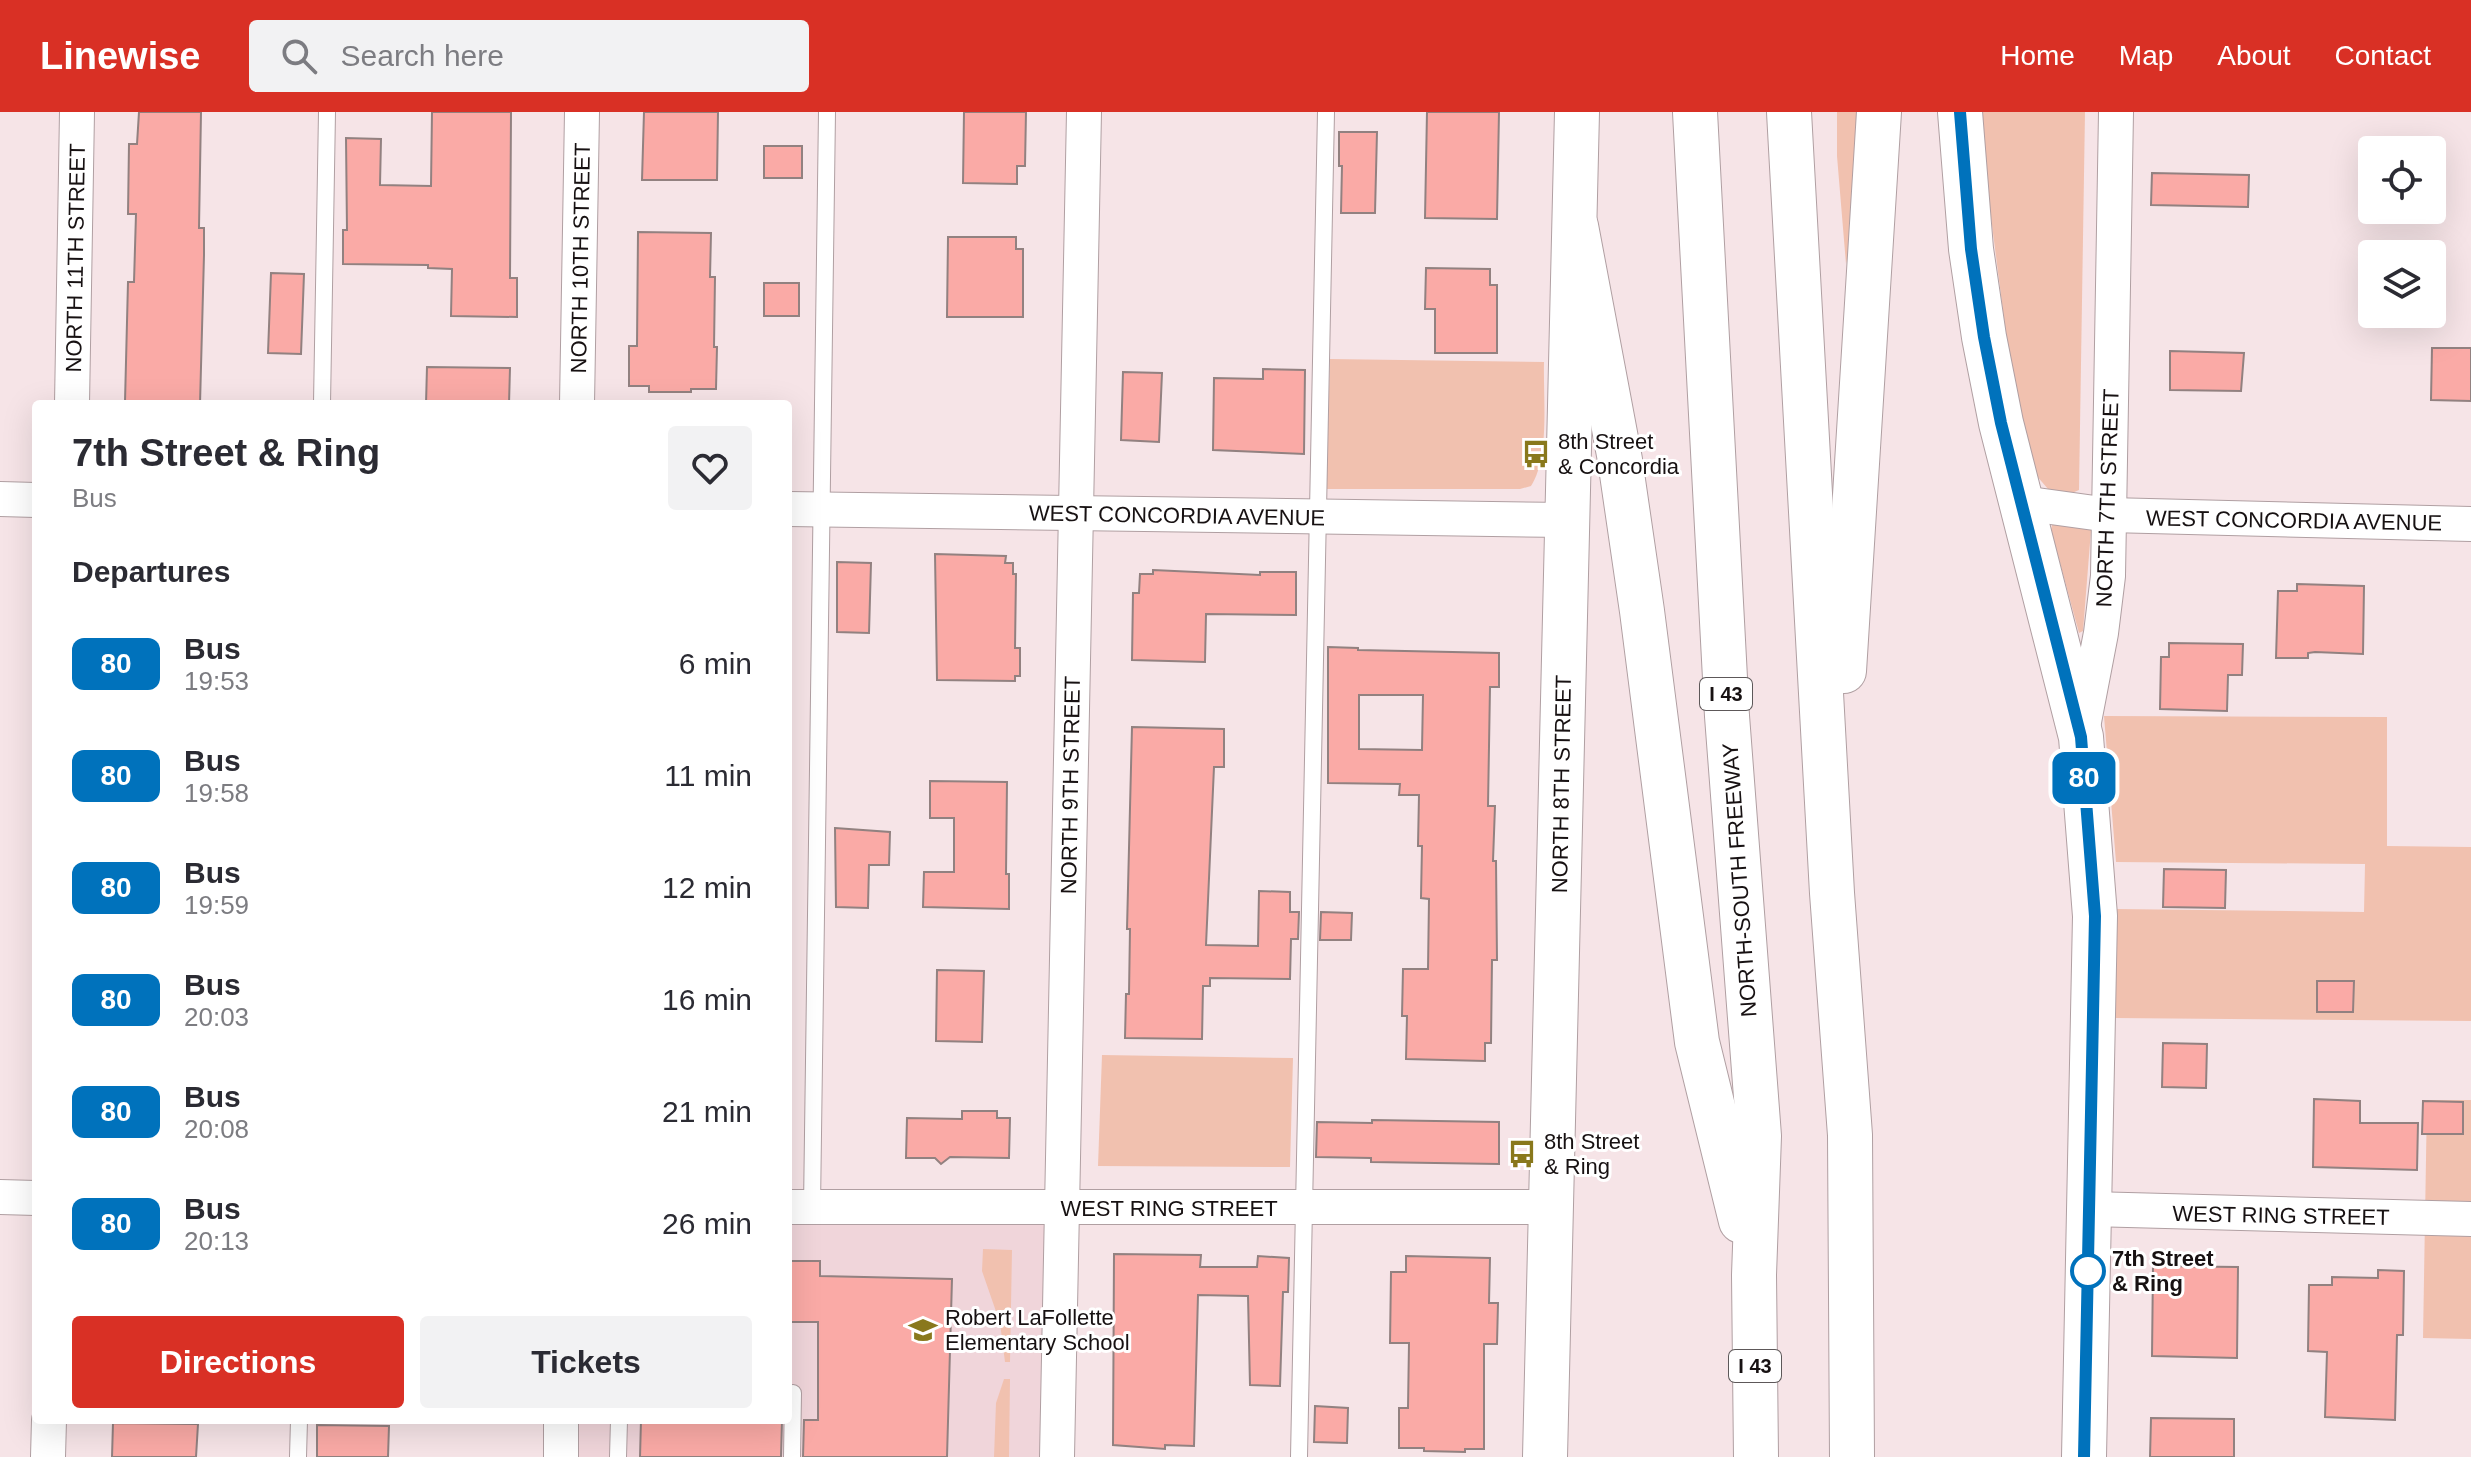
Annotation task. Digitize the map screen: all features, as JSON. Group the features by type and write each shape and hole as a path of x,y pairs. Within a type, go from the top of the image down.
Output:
{"main road":[{"name":"NORTH 8TH STREET","path":"1545,1457 1577,112"},
{"name":"NORTH-SOUTH FREEWAY","path":"1695,112 1726,701 1759,1136 1754,1275 1756,1457"},
{"path":"1789,112 1832,893 1850,1135 1852,1457"},
{"path":"1832,893 1853,495 1879,112"},
{"path":"1960,112 1971,249 1984,337 2001,423 2081,737"},
{"path":"1576,226 1620,460 1697,1042 1754,1275"},
{"name":"NORTH 7TH STREET","path":"2081,737 2095,916 2084,1457"}],"street":[{"name":"NORTH 11TH STREET","path":"72,400 77,112"},
{"name":"NORTH 10TH STREET","path":"577,400 582,112"},
{"name":"NORTH 9TH STREET","path":"1057,1457 1084,112"},
{"name":"NORTH 7TH STREET","path":"2081,737 2108,576 2116,112"},
{"path":"0,499 32,500"},
{"name":"WEST CONCORDIA AVENUE","path":"2022,503 2109,515 2471,524"},
{"name":"WEST CONCORDIA AVENUE","path":"805,509 1567,520"},
{"path":"0,1197 32,1198"},
{"name":"WEST RING STREET","path":"800,1207 1551,1207"},
{"name":"WEST RING STREET","path":"2090,1209 2471,1219"},
{"path":"48,1457 49,1424"},
{"path":"561,1424 561,1457"}],"lane":[{"path":"322,400 327,112"},
{"path":"800,1207 805,509 827,112"},
{"path":"1299,1457 1326,112"},
{"path":"792,1457 793,1393"},
{"path":"298,1457 299,1424"},
{"path":"618,1457 619,1424"}],"shaded area":[{"path":"1837,112 1867,112 1846,264 1837,156"},
{"path":"1982,112 2085,112 2079,490 2065,496 2048,489 2036,475 2009,358 1986,178"},
{"path":"1330,359 1544,362 1543,443 1537,474 1531,486 1520,489 1326,489"},
{"path":"2057,522 2091,530 2083,631 2079,633 2051,530"},
{"path":"2104,716 2387,717 2387,846 2471,847 2471,1021 2114,1018 2116,909 2364,912 2365,864 2116,862"},
{"path":"1102,1055 1293,1058 1290,1167 1098,1166"},
{"path":"2427,1100 2471,1100 2471,1339 2423,1338"},
{"name":"Robert LaFollette Elementary School","path":"792,1207 1061,1208 1057,1457 561,1457 561,1424 792,1424"},
{"path":"983,1249 1012,1250 1010,1362 1005,1362 1000,1323 982,1271"},
{"path":"1004,1379 1010,1379 1009,1457 994,1457 996,1403"}],"building":[{"path":"139,112 201,112 199,228 204,228 204,255 200,400 125,400 128,282 134,282 136,214 128,214 129,144 137,144"},
{"path":"432,112 511,112 510,278 517,278 517,317 451,316 452,269 428,268 428,265 343,264 343,230 347,230 346,138 381,139 380,185 431,186"},
{"path":"644,112 718,112 717,180 642,180"},
{"path":"964,112 1026,112 1025,166 1017,166 1017,184 963,183"},
{"path":"1427,112 1499,112 1497,219 1425,218"},
{"path":"1339,132 1377,132 1375,213 1341,213"},
{"path":"764,146 802,146 802,178 764,178"},
{"path":"2152,173 2249,175 2248,207 2151,205"},
{"path":"638,232 711,233 710,277 715,277 716,389 649,392 649,386 629,386 629,346 637,346"},
{"path":"948,237 1016,237 1016,249 1023,249 1023,317 947,317"},
{"path":"1426,268 1490,269 1490,285 1497,285 1497,353 1435,353 1435,309 1425,309"},
{"path":"271,273 304,274 301,354 268,353"},
{"path":"764,283 799,283 799,316 764,316"},
{"path":"2432,348 2471,348 2471,401 2431,400"},
{"path":"2170,351 2244,353 2241,391 2170,390"},
{"path":"427,367 510,368 509,400 426,400"},
{"path":"1263,369 1305,370 1304,454 1213,450 1214,378 1263,379"},
{"path":"1123,372 1162,373 1159,442 1121,440"},
{"path":"935,554 1006,556 1005,563 1013,563 1013,574 1016,574 1015,648 1020,648 1020,676 1015,676 1015,681 937,680"},
{"path":"837,562 871,563 869,633 837,632"},
{"path":"1153,570 1260,575 1260,572 1296,572 1296,615 1206,614 1205,662 1132,660 1133,593 1139,593 1140,574 1153,574"},
{"path":"2297,584 2364,586 2363,654 2315,652 2308,653 2308,658 2276,658 2278,591 2297,591"},
{"path":"2169,643 2243,644 2242,675 2228,675 2227,711 2160,709 2161,657 2169,657"},
{"path":"1328,647 1499,653 1499,687 1490,687 1488,806 1495,806 1493,861 1496,861 1497,960 1492,960 1491,1043 1485,1043 1485,1061 1406,1059 1407,1016 1402,1016 1403,969 1428,969 1429,899 1421,898 1419,795 1399,795 1400,784 1328,783","holes":["1359,695 1423,695 1422,750 1359,749"]},
{"path":"1132,727 1224,729 1224,767 1214,767 1206,945 1258,946 1259,891 1290,892 1290,912 1299,912 1298,939 1291,939 1290,979 1210,978 1210,986 1203,986 1202,1039 1125,1038 1126,994 1129,994 1130,929 1127,929"},
{"path":"930,781 1007,782 1006,874 1009,874 1009,909 923,907 924,872 954,872 954,818 930,818"},
{"path":"835,828 890,832 889,865 869,865 868,908 836,907"},
{"path":"2164,869 2226,870 2225,908 2163,907"},
{"path":"1321,912 1352,913 1351,940 1320,940"},
{"path":"937,970 984,971 982,1042 936,1041"},
{"path":"2317,981 2354,981 2353,1012 2317,1012"},
{"path":"2163,1043 2207,1044 2206,1088 2162,1087"},
{"path":"2314,1099 2360,1101 2360,1123 2418,1123 2417,1170 2313,1167"},
{"path":"2423,1101 2463,1102 2463,1134 2422,1134"},
{"path":"962,1111 997,1111 997,1118 1010,1118 1009,1158 950,1157 941,1164 935,1158 906,1158 907,1118 962,1119"},
{"path":"1372,1120 1499,1122 1499,1164 1371,1162 1371,1158 1316,1157 1317,1122 1372,1123"},
{"path":"1114,1254 1201,1255 1200,1267 1257,1267 1258,1256 1289,1258 1288,1292 1283,1292 1280,1386 1250,1385 1248,1296 1198,1295 1194,1446 1165,1445 1165,1449 1113,1445"},
{"path":"1406,1256 1490,1258 1489,1303 1498,1303 1497,1344 1484,1344 1484,1449 1465,1449 1465,1452 1399,1448 1399,1408 1408,1408 1409,1343 1390,1343 1391,1272 1406,1272"},
{"path":"792,1261 820,1261 820,1276 952,1279 947,1457 803,1457 804,1420 818,1420 818,1322 792,1322"},
{"path":"2153,1266 2238,1267 2237,1358 2152,1356"},
{"path":"2378,1270 2404,1271 2403,1335 2397,1335 2395,1420 2325,1417 2327,1352 2308,1351 2309,1285 2332,1285 2332,1277 2378,1278"},
{"path":"1315,1406 1348,1408 1347,1443 1314,1442"},
{"path":"2151,1418 2234,1419 2234,1457 2150,1457"},
{"path":"113,1424 198,1424 196,1457 112,1457"},
{"path":"641,1424 782,1424 781,1457 640,1457"},
{"path":"317,1425 389,1426 388,1457 317,1457"}],"bus line":[{"name":"80","path":"1960,112 1971,249 1984,337 2001,423 2081,737 2095,916 2084,1457"}],"place":[{"name":"8th Street & Concordia","path":"1536,454"},
{"name":"8th Street & Ring","path":"1522,1154"},
{"name":"7th Street & Ring","path":"2088,1271"},
{"name":"Robert LaFollette Elementary School","path":"923,1330"}]}
